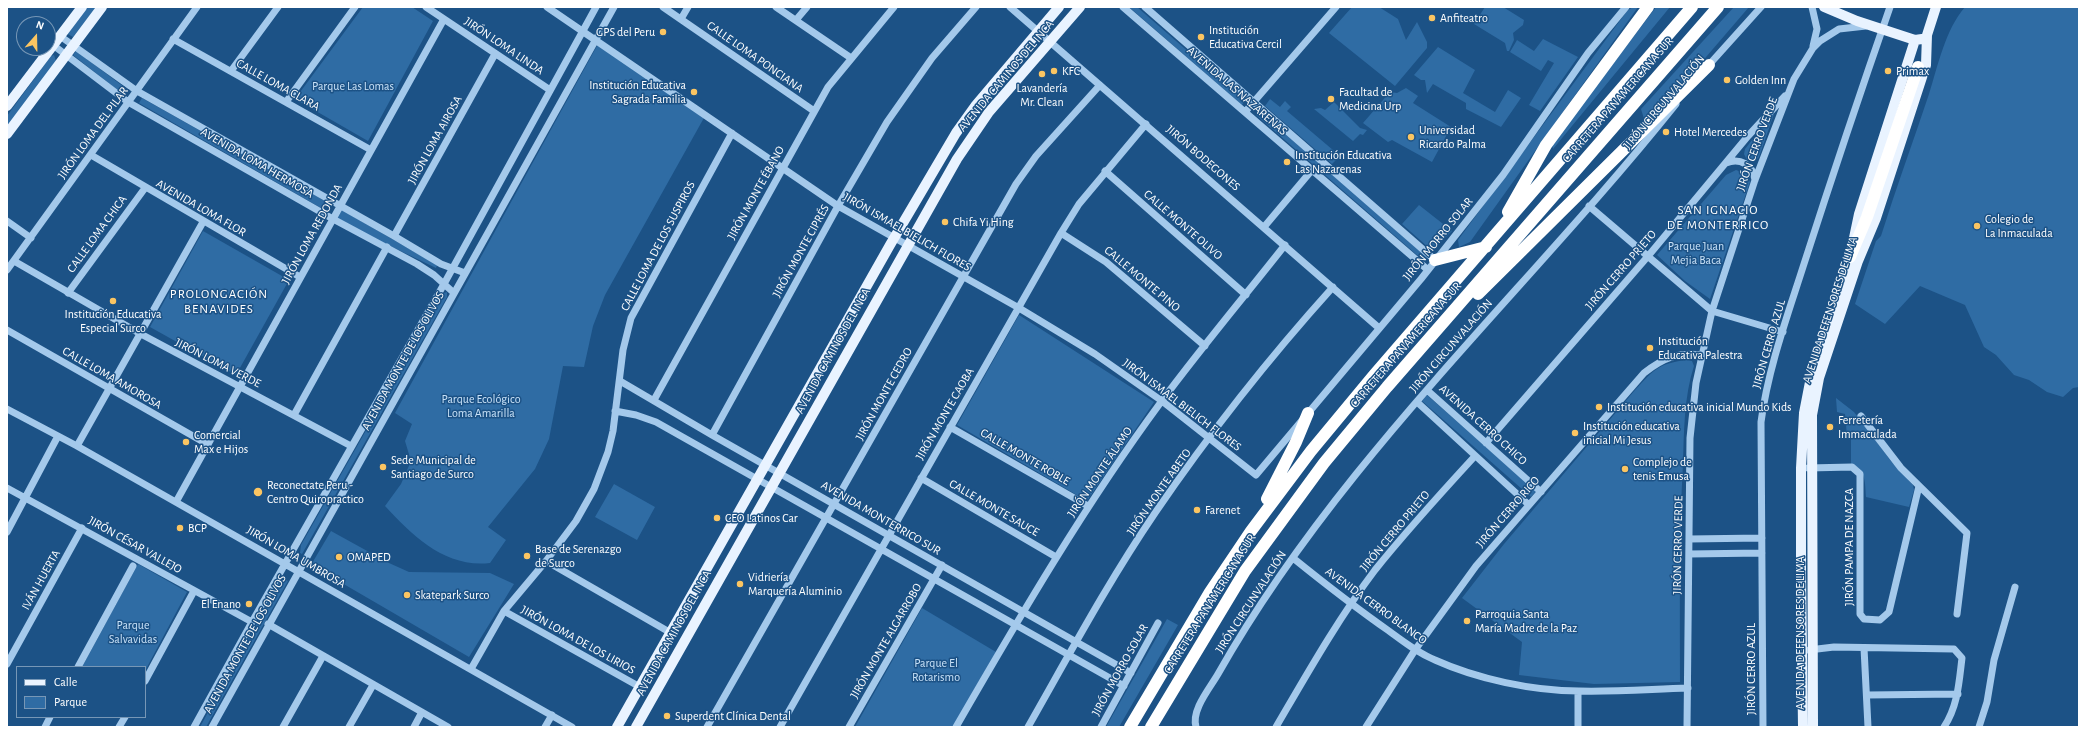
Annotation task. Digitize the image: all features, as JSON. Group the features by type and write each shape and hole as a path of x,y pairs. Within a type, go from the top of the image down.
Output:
{"highway":[{"path":"1497,234 1546,145 1648,7"},
{"name":"CARRETERA PANAMERICANA SUR","path":"1130,727 1210,592 1252,531 1325,434 1374,375 1692,7"},
{"name":"CARRETERA PANAMERICANA SUR","path":"1151,727 1225,602 1275,529 1324,463 1387,387 1718,7"},
{"path":"1436,332 1502,272 1709,65"},
{"path":"1850,257 1867,217 1918,67"},
{"path":"1432,265 1486,247"},
{"path":"1252,531 1296,442 1308,413"}],"main road":[{"path":"7,134 65,54 102,7"},
{"name":"AVENIDA CAMINOS DEL INCA","path":"618,727 894,238 956,133 976,105 1059,7"},
{"name":"AVENIDA CAMINOS DEL INCA","path":"636,727 907,245 971,137 989,112 1080,7"},
{"path":"1824,7 1870,26 1916,40 1921,40 1927,36"},
{"path":"1843,7 1852,19"},
{"name":"AVENIDA DEFENSORES DE LIMA","path":"1803,727 1802,651 1807,468 1812,415 1819,378 1858,260 1876,218 1926,65 1927,36 1936,7"},
{"path":"56,41 78,8"},
{"name":"AVENIDA DEFENSORES DE LIMA","path":"1813,727 1807,468 1804,413 1811,377 1850,257 1859,214 1916,40"},
{"path":"7,106 45,56"}],"street":[{"name":"JIRÓN LOMA DEL PILAR","path":"7,270 197,7"},
{"path":"231,71 278,7"},
{"path":"286,102 355,7"},
{"name":"JIRÓN LOMA LINDA","path":"426,7 550,90"},
{"name":"JIRÓN ISMAEL BIELICH FLORES","path":"547,7 732,132 782,169 838,206 1019,308 1095,354 1162,401 1256,475"},
{"name":"AVENIDA MONTE DE LOS OLIVOS","path":"194,727 444,284 596,7"},
{"name":"AVENIDA MONTE DE LOS OLIVOS","path":"212,727 268,624 614,7"},
{"name":"CALLE LOMA PONCIANA","path":"664,7 814,112"},
{"path":"681,19 688,7"},
{"path":"776,7 851,58"},
{"path":"796,20 807,7"},
{"name":"JIRÓN MONTE ÉBANO","path":"654,400 828,88 894,7"},
{"name":"JIRÓN MONTE CIPRÉS","path":"712,435 838,206 887,122 907,91 932,58 976,7"},
{"name":"JIRÓN BODEGONES","path":"1010,7 1380,328"},
{"name":"AVENIDA LAS NAZARENAS","path":"1123,7 1312,170 1432,265"},
{"name":"AVENIDA LAS NAZARENAS","path":"1145,7 1253,102 1432,265"},
{"path":"1245,112 1336,7"},
{"name":"JIRÓN MORRO SOLAR","path":"1256,475 1432,265 1503,175 1588,53 1626,7"},
{"name":"JIRÓN CIRCUNVALACIÓN","path":"1195,726 1194,720 1199,708 1228,656 1293,558 1372,455 1427,390 1589,206 1709,65 1761,7"},
{"name":"JIRÓN CERRO VERDE","path":"1687,727 1690,438 1696,383 1712,311 1754,180 1787,94 1813,48 1817,29 1812,7"},
{"name":"JIRÓN CERRO AZUL","path":"1763,727 1762,422 1768,381 1830,184 1890,7"},
{"name":"JIRÓN LOMA REDONDA","path":"176,502 444,19"},
{"name":"JIRÓN CERRO VERDE","path":"1813,48 1829,34 1839,29 1870,26"},
{"name":"AVENIDA LOMA HERMOSA","path":"60,36 137,91 452,269 465,273"},
{"name":"CALLE LOMA CLARA","path":"173,39 371,150"},
{"name":"AVENIDA LOMA HERMOSA","path":"56,47 128,102 333,219 387,247 429,272 454,293"},
{"name":"JIRÓN LOMA AIROSA","path":"394,236 495,54"},
{"name":"JIRÓN MONTE CEDRO","path":"707,727 835,505 1016,184 1036,156 1100,85"},
{"name":"JIRÓN CERRO PRIETO","path":"1486,443 1649,255 1725,163 1787,94"},
{"name":"JIRÓN MONTE CAOBA","path":"780,727 1061,233 1079,204 1105,171 1146,124"},
{"name":"CALLE LOMA DE LOS SUSPIROS","path":"471,669 504,611 546,561 579,516 594,489 608,452 620,380 623,350 631,318 732,132"},
{"name":"AVENIDA LOMA FLOR","path":"91,155 203,222 300,277"},
{"path":"1725,163 1734,161 1746,165 1752,171 1754,180"},
{"path":"1264,227 1312,170"},
{"name":"CALLE MONTE OLIVO","path":"1105,171 1246,295"},
{"name":"CALLE LOMA CHICA","path":"68,292 145,188"},
{"path":"1589,206 1649,255 1682,288 1712,311 1783,332"},
{"path":"7,221 31,238"},
{"path":"77,446 203,222"},
{"name":"CALLE MONTE PINO","path":"1061,233 1106,262 1205,346"},
{"name":"JIRÓN MONTE ÁLAMO","path":"956,727 1023,611 1088,506 1162,401 1285,245"},
{"path":"294,415 387,247"},
{"name":"JIRÓN LOMA VERDE","path":"14,261 139,334 352,446"},
{"name":"JIRÓN MONTE ABETO","path":"1028,727 1069,655 1155,514 1209,439 1295,329 1333,287"},
{"name":"CALLE LOMA AMOROSA","path":"7,330 207,444"},
{"name":"JIRÓN CERRO RICO","path":"1368,726 1415,650 1476,566 1644,373 1657,362 1677,354 1702,356"},
{"name":"AVENIDA MONTERRICO SUR","path":"620,380 712,435 1131,673"},
{"name":"AVENIDA CERRO CHICO","path":"1427,390 1541,492"},
{"path":"1417,402 1529,505"},
{"name":"JIRÓN LOMA UMBROSA","path":"7,409 77,446 572,727"},
{"path":"615,411 656,422 1124,686"},
{"path":"1861,416 1901,468 1967,533 1957,614"},
{"name":"CALLE MONTE ROBLE","path":"950,427 1088,506"},
{"path":"7,532 58,436"},
{"name":"JIRÓN CERRO PRIETO","path":"1276,727 1352,605 1375,571 1416,521 1475,456"},
{"name":"JIRÓN PAMPA DE NAZCA","path":"1807,468 1852,467 1860,474 1860,614 1864,619 1880,620 1889,612 1919,486"},
{"name":"CALLE MONTE SAUCE","path":"921,478 1056,557"},
{"name":"JIRÓN CÉSAR VALLEJO","path":"7,488 252,622"},
{"name":"IVÁN HUERTA","path":"7,664 82,528"},
{"path":"1689,539 1762,538"},
{"path":"1689,554 1762,553"},
{"name":"AVENIDA CERRO BLANCO","path":"1293,558 1352,605 1415,650 1450,666 1495,680 1578,691 1688,688"},
{"path":"546,561 671,632"},
{"name":"JIRÓN MONTE ALGARROBO","path":"849,727 942,565"},
{"path":"79,666 133,566"},
{"path":"1978,727 1987,702 1994,660 2015,587"},
{"path":"146,678 194,591"},
{"name":"JIRÓN LOMA DE LOS LIRIOS","path":"504,611 640,687"},
{"name":"JIRÓN MORRO SOLAR","path":"1100,727 1158,623"},
{"path":"268,624 448,727"},
{"path":"1802,651 1834,647 1954,649 1962,658 1958,694 1949,720 1944,727"},
{"path":"1864,648 1868,727"},
{"path":"283,727 323,656"},
{"path":"350,727 373,685"},
{"path":"1578,691 1578,727"},
{"path":"1867,695 1958,694"},
{"path":"414,727 422,712"},
{"path":"545,727 552,715"},
{"path":"45,727 50,718"},
{"path":"119,727 124,718"}],"green space":[{"path":"86,7 97,7 73,37 66,33"},
{"name":"Parque Las Lomas","path":"363,7 412,7 433,21 368,141 295,99"},
{"path":"1129,7 1137,7 1245,101 1242,105"},
{"path":"1352,7 1379,7 1398,19 1406,40 1417,22 1427,42 1427,48 1395,86 1329,33"},
{"path":"1485,7 1503,7 1524,20 1523,25 1513,33 1514,40 1509,51 1507,51 1505,43 1474,24"},
{"path":"1633,7 1638,7 1470,242 1459,247 1458,240 1627,11"},
{"path":"1656,7 1670,7 1553,149 1552,144"},
{"path":"1734,7 1749,7 1694,71 1645,122 1641,109"},
{"path":"1965,7 2079,7 2079,387 2073,388 2063,397 2047,392 2029,380 2014,375 1996,355 1984,347 1965,305 1920,286 1885,324 1855,304 1876,241 1881,236 1947,37 1958,16"},
{"path":"1543,39 1578,57 1540,111 1529,105 1554,63 1548,60 1541,71 1510,52 1517,40 1534,51"},
{"name":"Parque Ecológico Loma Amarilla","path":"598,44 705,116 605,295 593,326 584,367 563,366 549,439 535,469 488,527 506,540 490,563 474,563 459,560 444,555 431,548 419,539 385,506 401,484 411,461 405,441 412,424 395,413"},
{"path":"1438,47 1475,70 1463,93 1495,112 1508,90 1521,98 1501,127 1466,109 1466,103 1433,84 1427,93 1425,80 1421,80 1414,75"},
{"path":"76,51 124,87 120,92 73,55"},
{"path":"51,56 54,56 56,61 7,127 7,116"},
{"path":"1406,88 1418,96 1413,103 1451,127 1432,162 1392,140 1388,142 1363,123 1390,92 1397,93"},
{"path":"142,98 325,201 321,208 139,103"},
{"path":"1270,99 1280,107 1285,101 1291,107 1287,111 1340,156 1332,164 1265,106"},
{"path":"1334,102 1360,128 1367,130 1363,135 1360,134 1353,141 1314,109 1321,108 1325,110"},
{"path":"1259,111 1428,258 1425,262 1256,115"},
{"path":"1775,111 1759,157 1755,161 1747,160 1744,154 1745,149"},
{"name":"Parque Juan Mejia Baca","path":"1736,170 1747,174 1750,182 1710,299 1685,281 1657,255 1726,175"},
{"path":"1419,205 1452,231 1434,249 1429,248 1402,224"},
{"path":"342,210 437,265 436,268 336,220"},
{"path":"203,231 289,280 236,375 150,327"},
{"path":"447,292 447,297 302,554 300,553 301,545 444,293"},
{"path":"1019,315 1154,402 1087,501 957,425"},
{"path":"1688,360 1692,361 1694,366 1688,389 1684,427 1680,545 1680,682 1594,684 1519,675 1522,642 1462,598 1504,544 1635,390 1657,369 1670,363"},
{"path":"1427,395 1536,491 1531,497 1422,401"},
{"path":"1836,398 1854,412 1891,461 1913,485 1914,490 1909,507 1866,497 1864,477 1860,469 1851,464 1851,438 1847,436 1845,414 1837,412"},
{"path":"614,484 655,507 637,540 595,517"},
{"path":"331,531 389,563 409,572 490,573 514,584 469,657 311,565"},
{"name":"Parque Salvavidas","path":"138,564 187,592 146,669 146,666 83,666"},
{"path":"282,577 288,581 206,727 200,727"},
{"name":"Parque El Rotarismo","path":"922,608 996,652 953,727 855,727"},
{"path":"1167,619 1178,625 1119,727 1106,727"}],"place":[{"name":"Anfiteatro","path":"1432,18"},
{"name":"GPS del Peru","path":"663,32"},
{"name":"Institución Educativa Cercil","path":"1201,37"},
{"name":"KFC","path":"1054,71"},
{"name":"Primax","path":"1888,71"},
{"name":"Lavandería Mr. Clean","path":"1042,74"},
{"name":"Golden Inn","path":"1727,80"},
{"name":"Institución Educativa Sagrada Familia","path":"694,92"},
{"name":"Facultad de Medicina Urp","path":"1331,99"},
{"name":"Hotel Mercedes","path":"1666,132"},
{"name":"Universidad Ricardo Palma","path":"1411,137"},
{"name":"Institución Educativa Las Nazarenas","path":"1287,162"},
{"name":"Chifa Yi Hing","path":"945,222"},
{"name":"Colegio de La Inmaculada","path":"1977,226"},
{"name":"Institución Educativa Especial Surco","path":"113,301"},
{"name":"Institución Educativa Palestra","path":"1650,348"},
{"name":"Institución educativa inicial Mundo Kids","path":"1599,407"},
{"name":"Ferretería Immaculada","path":"1830,427"},
{"name":"Institución educativa inicial Mi Jesus","path":"1575,433"},
{"name":"Comercial Max e Hijos","path":"186,442"},
{"name":"Sede Municipal de Santiago de Surco","path":"383,467"},
{"name":"Complejo de tenis Emusa","path":"1625,469"},
{"name":"Reconectate Peru - Centro Quiropractico","path":"258,492"},
{"name":"Farenet","path":"1197,510"},
{"name":"CEO Latinos Car","path":"717,518"},
{"name":"BCP","path":"180,528"},
{"name":"Base de Serenazgo de Surco","path":"527,556"},
{"name":"OMAPED","path":"339,557"},
{"name":"Vidriería Marquería Aluminio","path":"740,584"},
{"name":"Skatepark Surco","path":"407,595"},
{"name":"El Enano","path":"249,604"},
{"name":"Parroquia Santa María Madre de la Paz","path":"1467,621"},
{"name":"Superdent Clínica Dental","path":"667,716"}],"district":[{"name":"SAN IGNACIO DE MONTERRICO","path":"1718,218"},
{"name":"PROLONGACIÓN BENAVIDES","path":"219,302"}]}
